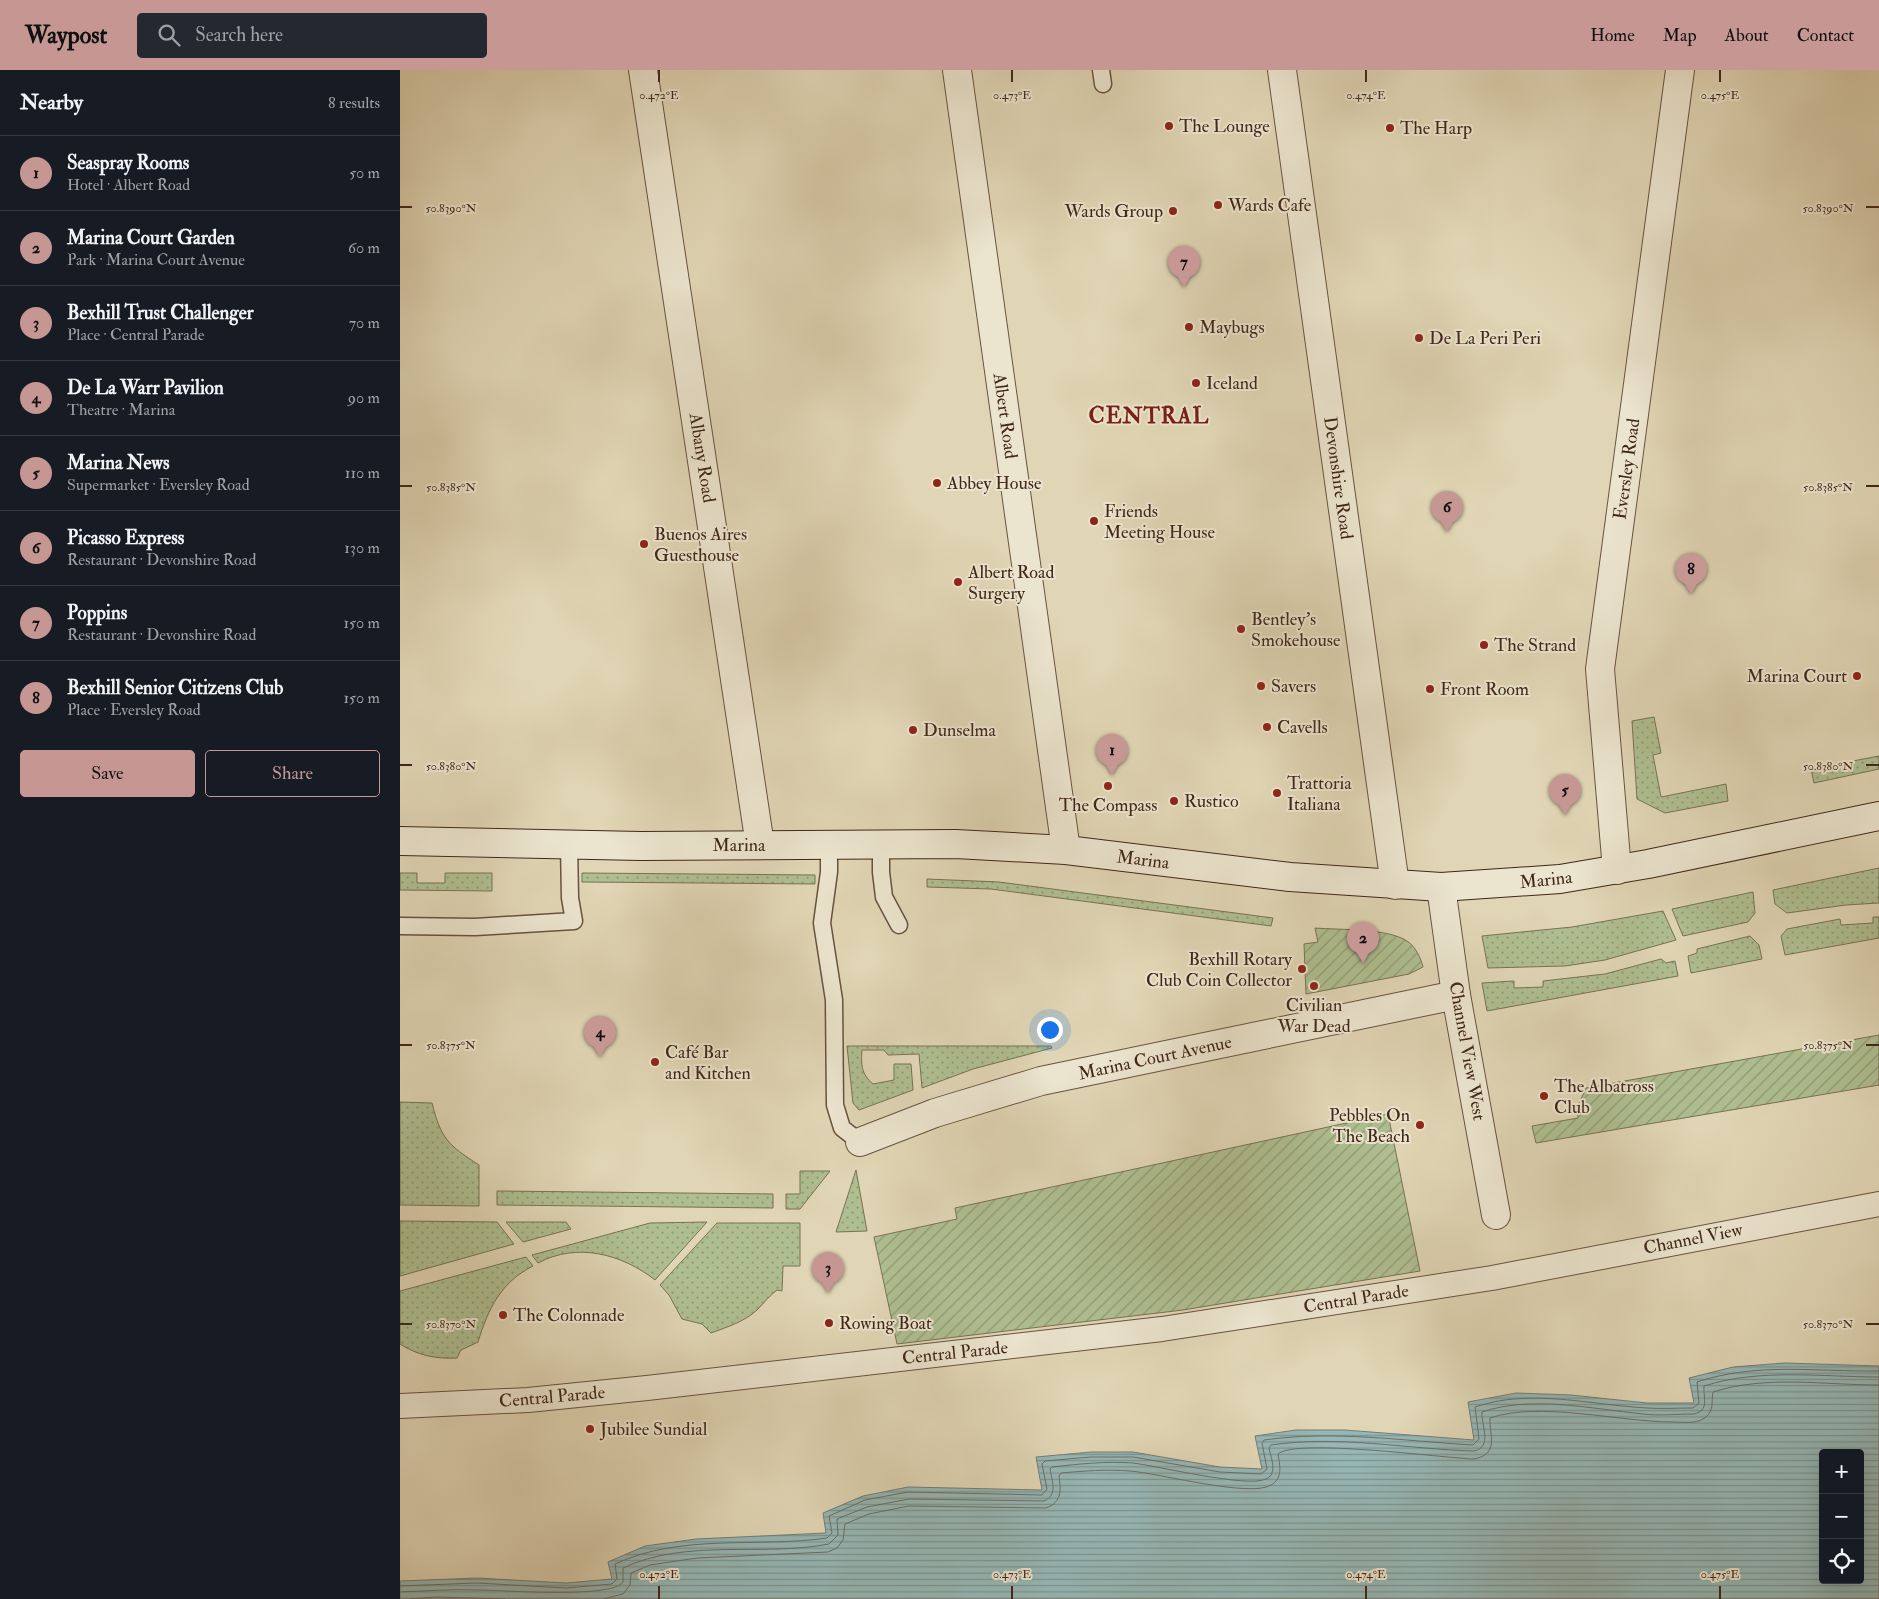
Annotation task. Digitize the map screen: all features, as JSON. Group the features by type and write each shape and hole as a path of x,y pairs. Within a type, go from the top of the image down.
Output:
{"street":[{"name":"Albany Road","path":"643,70 760,845"},
{"name":"Albert Road","path":"957,70 1066,850"},
{"name":"Devonshire Road","path":"1282,70 1395,886"},
{"name":"Eversley Road","path":"1617,870 1600,669 1680,70"},
{"name":"Marina","path":"400,841 569,845 956,844 1066,850 1280,876 1395,886 1441,887 1560,879 1617,870 1879,816"},
{"name":"Channel View West","path":"1441,887 1456,995 1496,1215"},
{"name":"Marina Court Avenue","path":"860,1142 935,1113 1042,1081 1456,995"},
{"name":"Channel View","path":"1507,1275 1879,1204"},
{"name":"Central Parade","path":"400,1406 528,1400 647,1388 1162,1329 1507,1275"}],"lane":[{"path":"400,926 476,927 574,921 570,898 569,845"},
{"path":"829,845 829,872 822,923 834,1000 835,1105 842,1128 860,1142"},
{"path":"881,845 881,872 884,897 899,925"}],"green space":[{"path":"1654,717 1661,753 1653,755 1661,797 1726,784 1728,801 1665,813 1637,799 1632,721"},
{"path":"1879,756 1879,769 1814,783 1811,769"},
{"path":"1879,868 1879,903 1846,905 1787,913 1775,904 1773,890"},
{"path":"400,873 417,873 417,883 445,883 445,873 492,873 492,891 400,890"},
{"path":"582,873 815,875 815,884 582,882"},
{"path":"927,879 999,882 1273,918 1271,926 991,889 927,887"},
{"path":"1753,892 1755,913 1748,922 1683,936 1672,909"},
{"path":"1663,911 1676,940 1605,960 1565,966 1488,968 1482,936 1572,927"},
{"path":"1873,917 1879,917 1879,938 1785,955 1781,936 1787,929 1840,919 1841,925 1873,923"},
{"path":"1315,928 1376,932 1398,937 1413,946 1423,967 1409,974 1306,994 1304,944 1318,942"},
{"path":"1750,936 1759,945 1762,959 1691,973 1688,956 1697,953 1697,949"},
{"path":"1661,959 1666,963 1675,961 1678,976 1487,1011 1482,983 1514,981 1514,988 1543,987 1543,981 1605,974"},
{"path":"1879,1035 1879,1085 1536,1143 1532,1126 1578,1118 1577,1108 1586,1088"},
{"path":"847,1046 1051,1046 1052,1048 973,1069 922,1088 919,1054 888,1055 884,1050 862,1050 863,1069 873,1084 894,1080 894,1064 911,1064 913,1090 859,1110 853,1103"},
{"path":"400,1102 432,1103 439,1125 447,1140 479,1165 479,1206 400,1205"},
{"path":"1388,1114 1420,1271 1183,1310 897,1344 874,1237 957,1219 955,1208"},
{"path":"856,1170 867,1231 836,1232"},
{"path":"800,1171 830,1171 800,1209 786,1209 786,1194 800,1194"},
{"path":"497,1191 773,1194 773,1208 497,1205"},
{"path":"400,1221 497,1222 514,1244 400,1276"},
{"path":"506,1222 566,1222 571,1229 523,1242"},
{"path":"707,1222 655,1280 628,1263 599,1254 568,1253 538,1263 532,1255 650,1223"},
{"path":"717,1223 800,1223 800,1266 783,1266 782,1291 777,1290 747,1318 711,1333 702,1324 682,1319 669,1295 660,1285"},
{"path":"526,1257 533,1266 512,1280 504,1288 486,1318 478,1342 461,1350 457,1358 428,1356 400,1344 400,1291"}],"water":[{"path":"1785,1363 1879,1366 1879,1599 400,1599 400,1581 477,1578 566,1583 612,1579 608,1562 645,1546 696,1539 826,1533 823,1513 863,1496 908,1487 1042,1490 1036,1457 1091,1452 1133,1452 1220,1467 1262,1469 1255,1436 1296,1430 1345,1430 1474,1440 1468,1402 1516,1393 1571,1395 1647,1403 1694,1403 1689,1378 1733,1367"}],"place":[{"name":"The Lounge","path":"1169,126"},
{"name":"The Harp","path":"1390,128"},
{"name":"Wards Cafe","path":"1218,205"},
{"name":"Wards Group","path":"1173,211"},
{"name":"Poppins","path":"1184,287"},
{"name":"Maybugs","path":"1189,327"},
{"name":"De La Peri Peri","path":"1419,338"},
{"name":"Iceland","path":"1196,383"},
{"name":"Abbey House","path":"937,483"},
{"name":"Friends Meeting House","path":"1094,521"},
{"name":"Picasso Express","path":"1447,532"},
{"name":"Buenos Aires Guesthouse","path":"644,544"},
{"name":"Albert Road Surgery","path":"958,582"},
{"name":"Bexhill Senior Citizens Club","path":"1691,594"},
{"name":"Bentley's Smokehouse","path":"1241,629"},
{"name":"The Strand","path":"1484,645"},
{"name":"Marina Court","path":"1857,676"},
{"name":"Savers","path":"1261,686"},
{"name":"Front Room","path":"1430,689"},
{"name":"Cavells","path":"1267,727"},
{"name":"Dunselma","path":"913,730"},
{"name":"Seaspray Rooms","path":"1112,775"},
{"name":"The Compass","path":"1108,786"},
{"name":"Trattoria Italiana","path":"1277,793"},
{"name":"Rustico","path":"1174,801"},
{"name":"Marina News","path":"1565,815"},
{"name":"Marina Court Garden","path":"1363,963"},
{"name":"Bexhill Rotary Club Coin Collector","path":"1302,969"},
{"name":"Civilian War Dead","path":"1314,986"},
{"name":"De La Warr Pavilion","path":"600,1057"},
{"name":"Café Bar and Kitchen","path":"655,1062"},
{"name":"The Albatross Club","path":"1544,1096"},
{"name":"Pebbles On The Beach","path":"1420,1125"},
{"name":"Bexhill Trust Challenger","path":"828,1293"},
{"name":"The Colonnade","path":"503,1315"},
{"name":"Rowing Boat","path":"829,1323"},
{"name":"Jubilee Sundial","path":"590,1429"}],"district":[{"name":"CENTRAL","path":"1149,416"}]}
